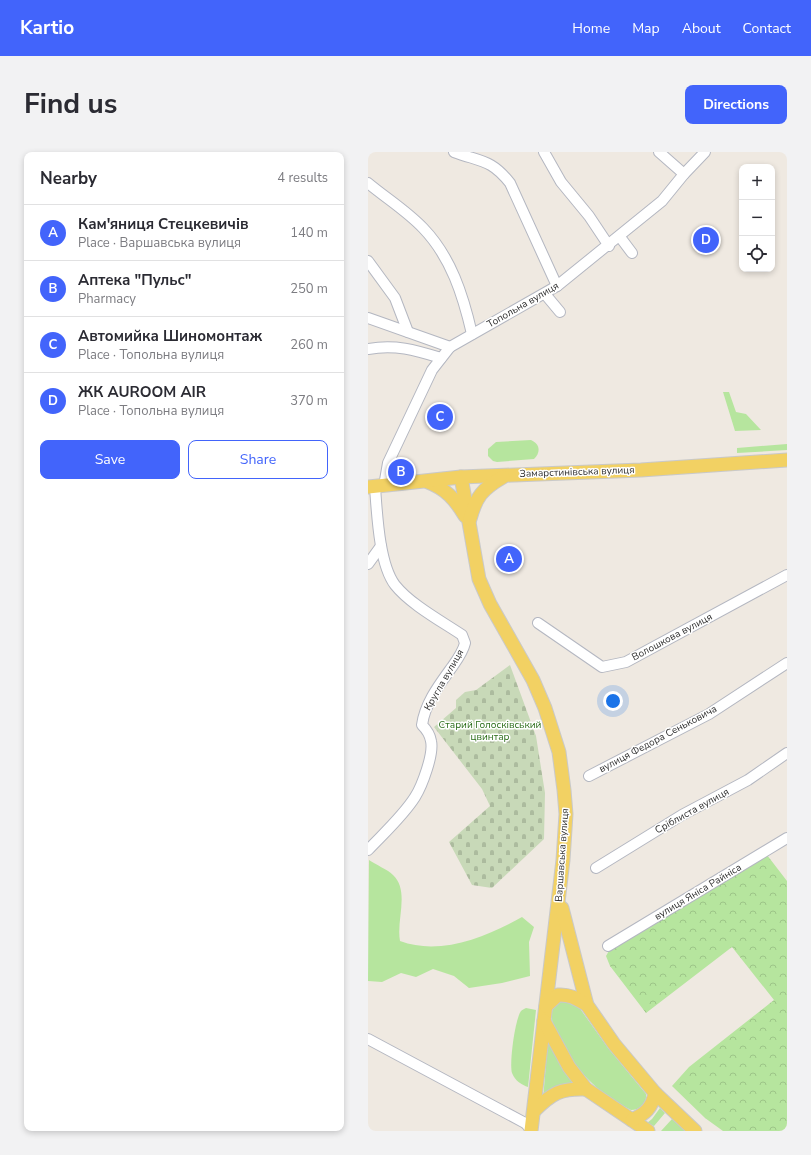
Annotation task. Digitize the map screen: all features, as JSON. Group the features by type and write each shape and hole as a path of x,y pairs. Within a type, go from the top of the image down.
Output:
{"main road":[{"name":"Замарстинівська вулиця","path":"376,487 461,477 641,470 787,460"},
{"path":"469,523 475,501 488,485 505,476"},
{"name":"Варшавська вулиця","path":"461,477 479,578 490,604 533,680 545,708 559,752 564,790 566,814 559,896 531,1130"},
{"path":"425,482 442,487 451,496 469,523"},
{"path":"559,896 572,952 587,1006"},
{"path":"546,1006 558,995 566,994 576,998 587,1006 614,1044 655,1093 695,1131"},
{"path":"544,1022 569,1067 586,1089 648,1131"},
{"path":"534,1111 547,1098 558,1092 568,1088 586,1089"},
{"path":"632,1120 648,1110 653,1102 655,1093"}],"street":[{"path":"454,152 486,162 499,169 510,183 525,211 557,286"},
{"path":"544,152 561,182 609,246"},
{"path":"659,152 684,174"},
{"name":"Топольна вулиця","path":"376,487 432,370 450,347 557,286 609,246 662,201 684,174 705,152"},
{"path":"368,183 422,228 449,264 463,297 472,334"},
{"path":"620,237 632,253"},
{"path":"368,261 395,298 408,332"},
{"path":"545,294 560,312"},
{"path":"368,318 450,347"},
{"path":"368,349 381,347 408,348 440,358"},
{"name":"Кругла вулиця","path":"368,850 415,796 426,771 431,749 431,741 422,725 423,716 433,694 460,656 464,643 462,635 406,596 394,585 388,572 381,546 376,487"},
{"path":"368,564 381,546"},
{"name":"Волошкова вулиця","path":"538,622 602,667 626,662 787,575"},
{"name":"вулиця Федора Сеньковича","path":"589,776 709,714 787,663"},
{"name":"Сріблиста вулиця","path":"596,868 682,815 748,780 787,753"},
{"name":"вулиця Яніса Райніса","path":"608,946 787,838"},
{"path":"368,1039 525,1123 531,1130"}],"green space":[{"path":"723,392 729,392 736,412 746,414 761,430 735,431"},
{"path":"531,440 538,446 538,454 534,459 497,462 493,461 488,456 488,449 496,442"},
{"path":"787,444 787,450 737,453 737,448"},
{"name":"Старий Голосківський цвинтар","path":"510,665 536,736 545,793 544,839 492,888 472,885 449,842 490,806 482,789 434,727 456,708 456,700 465,692 476,690"},
{"path":"767,855 787,881 787,1131 723,1131 705,1118 672,1086 689,1067 774,1000 732,947 646,1013 610,966 606,956 610,949"},
{"path":"369,860 391,873 401,889 400,941 415,945 447,945 478,937 522,917 534,927 529,942 530,976 502,983 469,988 454,976 433,969 416,977 401,973 382,982 368,981"},
{"path":"559,999 576,1003 608,1048 646,1094 645,1101 640,1108 631,1110 608,1097 584,1075 564,1049 556,1035 552,1021 553,1009"},
{"path":"526,1008 536,1010 528,1087 521,1084 513,1076 511,1068 517,1023 521,1011"},
{"path":"548,1039 576,1083 543,1100"},
{"path":"660,1108 665,1113 654,1126 647,1123 652,1119"},
{"path":"672,1119 686,1131 661,1131"}],"place":[{"name":"ЖК AUROOM AIR","path":"706,240"},
{"name":"Автомийка Шиномонтаж","path":"440,417"},
{"name":"Аптека \"Пульс\"","path":"401,472"},
{"name":"Кам'яниця Стецкевичів","path":"509,559"}]}
